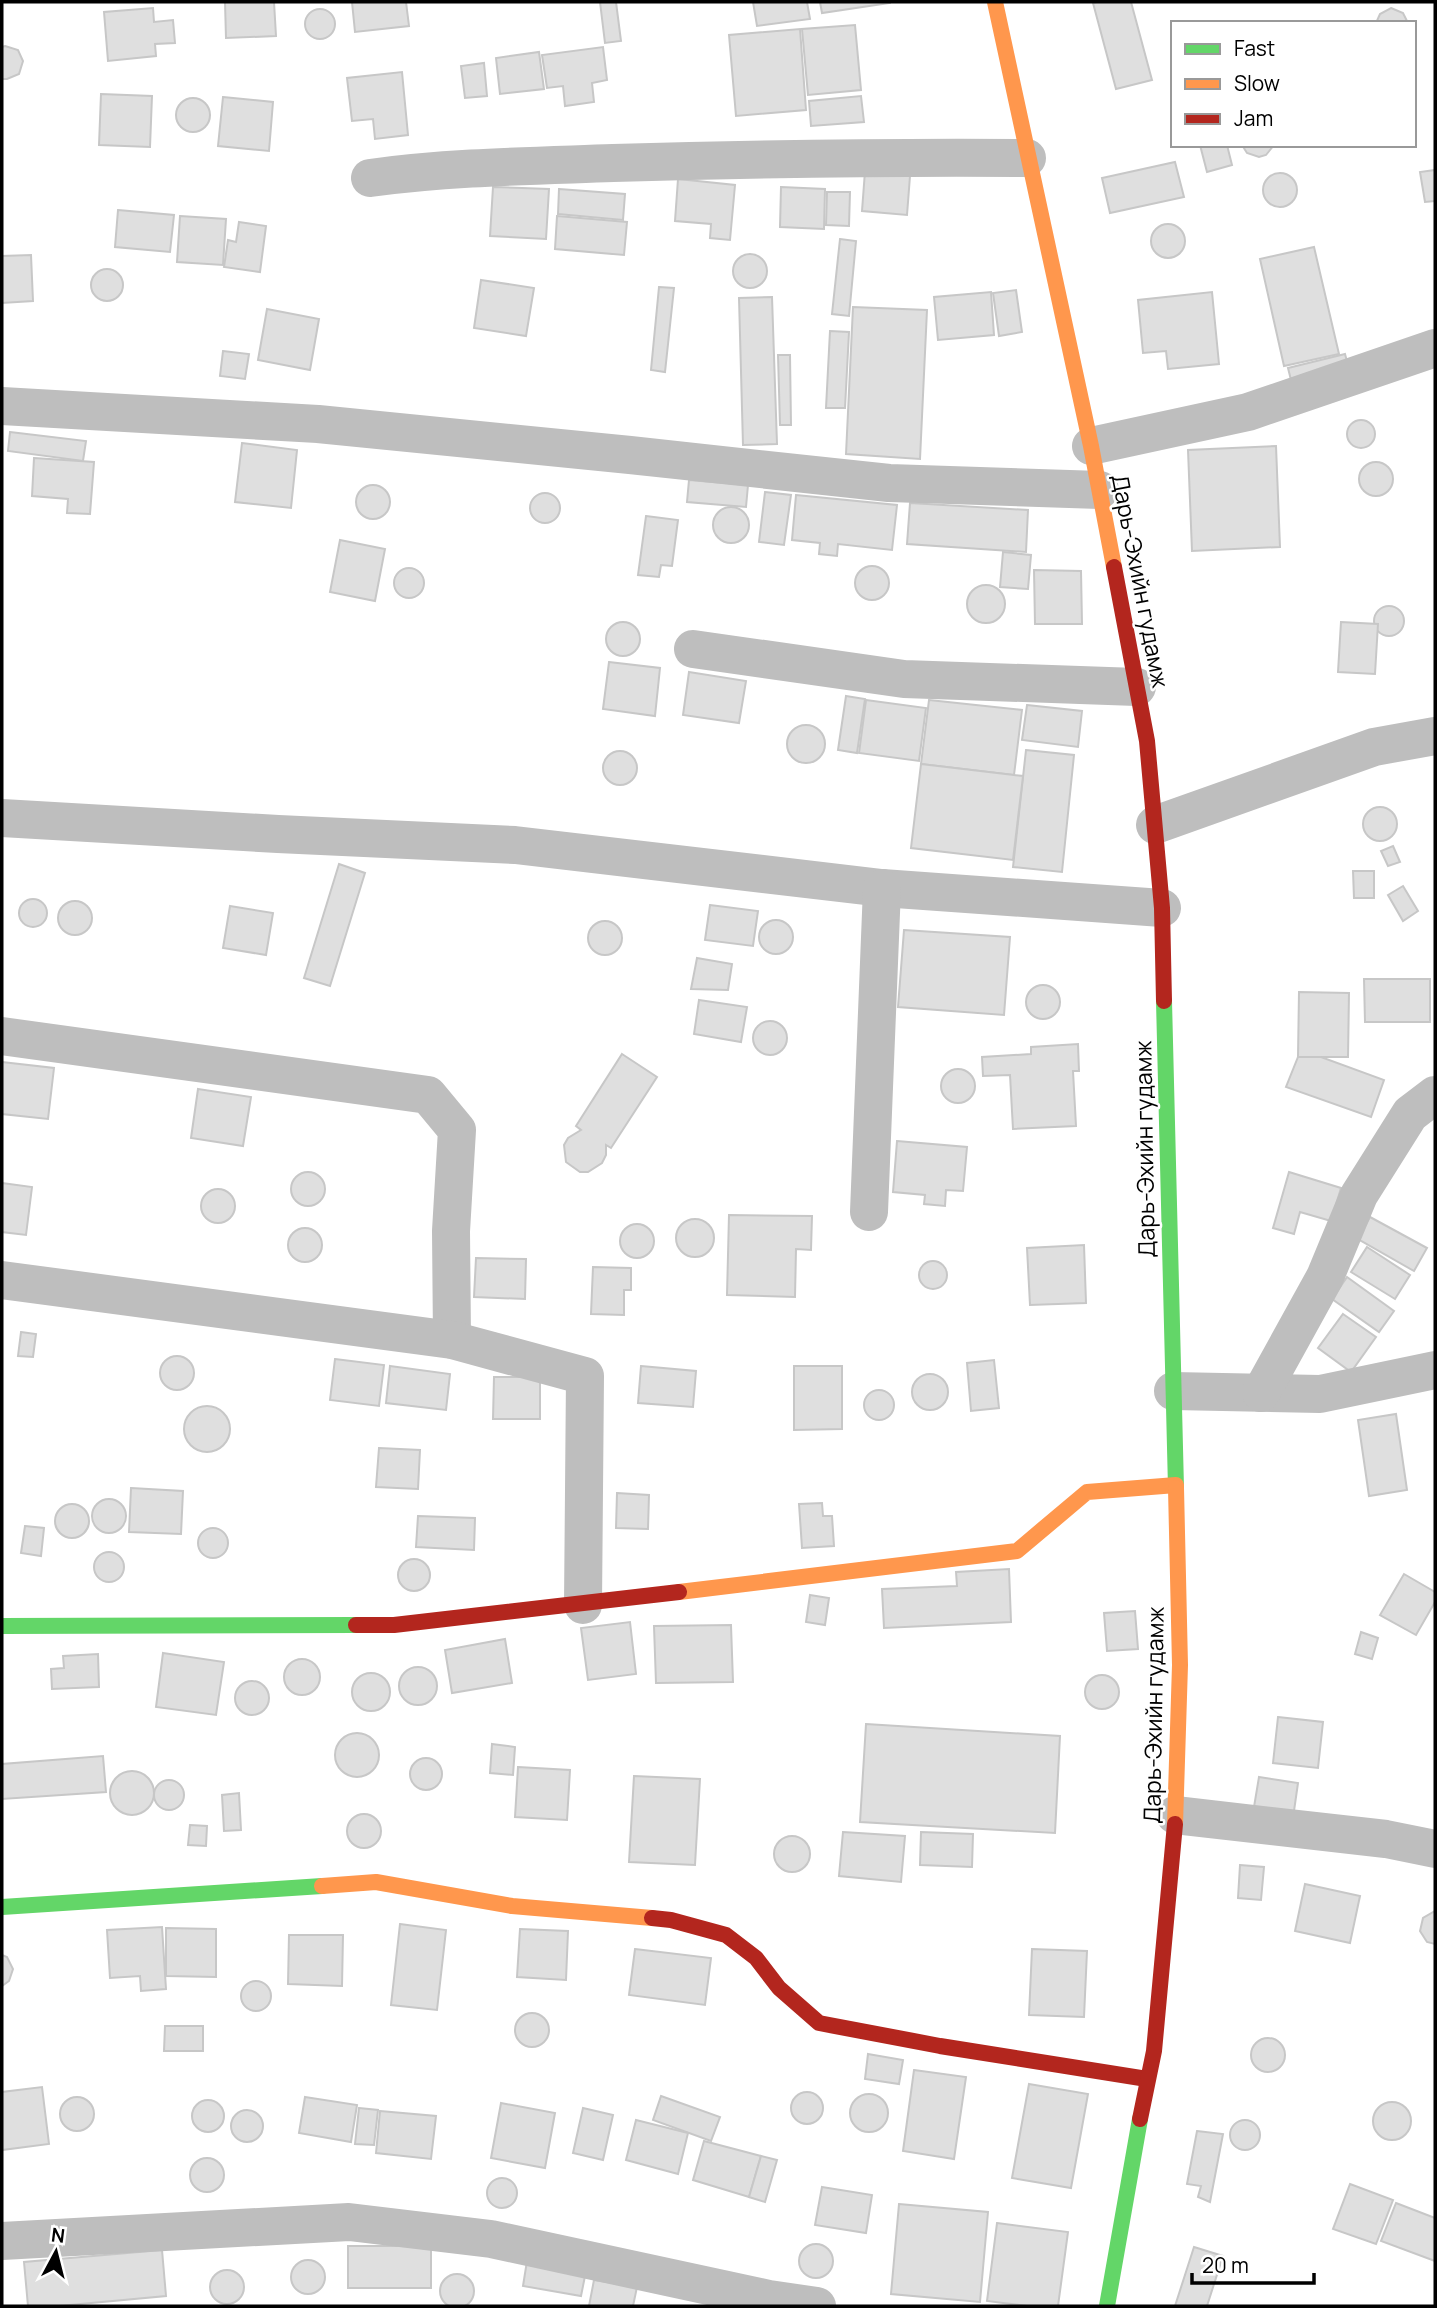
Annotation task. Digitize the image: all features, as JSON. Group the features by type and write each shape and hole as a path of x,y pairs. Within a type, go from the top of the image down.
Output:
{"street":[{"name":"Дарь-Эхийн гудамж","path":"995,2 1091,446 1147,741 1162,908 1180,1665 1175,1815 1154,2051 1107,2306"},
{"path":"370,178 429,170 711,160 1027,158"},
{"path":"1091,446 1248,412 1435,348"},
{"path":"2,406 318,425 630,454 888,483 1100,490"},
{"path":"693,649 904,679 1137,687"},
{"path":"1155,825 1374,747 1435,736"},
{"path":"2,818 265,834 515,845 882,888 1162,908"},
{"path":"869,1213 882,888"},
{"path":"2,1036 428,1095 457,1129 451,1231 452,1340"},
{"path":"1261,1393 1325,1277 1359,1195 1410,1114 1435,1095"},
{"path":"2,1280 452,1340 584,1376 583,1605"},
{"path":"1173,1391 1321,1394 1435,1370"},
{"path":"2,1626 394,1625 583,1605 1017,1551 1087,1492 1176,1485"},
{"path":"1175,1815 1386,1839 1435,1849"},
{"path":"2,1907 376,1882 512,1906 671,1920 726,1935 756,1958 779,1988 819,2023 940,2046 1147,2079"},
{"path":"2,2241 349,2222 491,2239 769,2299 817,2306"}],"building":[{"path":"225,2 274,2 276,36 226,38"},
{"path":"352,2 406,2 409,26 355,32"},
{"path":"600,2 616,2 621,41 605,43"},
{"path":"753,2 807,2 810,19 757,26"},
{"path":"820,2 890,2 890,3 822,13"},
{"path":"1131,2 1152,80 1116,89 1093,3"},
{"path":"153,8 154,22 173,20 175,43 155,44 156,56 108,61 104,12"},
{"path":"1391,8 1403,13 1407,21 1377,21 1380,14"},
{"path":"320,9 331,13 335,24 331,35 320,39 309,35 305,24 309,13"},
{"path":"855,25 861,90 808,95 802,29"},
{"path":"800,29 806,110 736,116 729,35"},
{"path":"2,47 18,50 23,61 19,74 2,79"},
{"path":"603,47 607,80 592,83 594,102 565,106 563,86 547,88 542,55"},
{"path":"539,52 544,89 500,94 496,58"},
{"path":"484,63 487,96 465,98 461,66"},
{"path":"402,72 408,135 375,139 373,119 352,121 347,78"},
{"path":"101,94 152,96 150,147 99,145"},
{"path":"861,96 864,122 811,126 809,101"},
{"path":"223,97 273,102 269,151 218,146"},
{"path":"193,98 205,103 210,115 205,127 193,132 181,127 176,115 181,103"},
{"path":"1201,147 1228,147 1232,165 1207,172"},
{"path":"1243,147 1272,147 1266,155 1259,157 1247,153"},
{"path":"1175,162 1184,197 1110,213 1102,178"},
{"path":"1435,170 1435,201 1425,202 1420,172"},
{"path":"865,171 910,176 907,215 862,211"},
{"path":"1280,173 1292,178 1297,190 1292,202 1280,207 1268,202 1263,190 1268,178"},
{"path":"678,179 735,185 730,240 710,238 711,224 675,221"},
{"path":"493,187 549,189 546,239 490,236"},
{"path":"781,187 825,189 824,229 780,227"},
{"path":"559,189 625,194 623,220 558,214"},
{"path":"827,192 850,192 849,226 826,225"},
{"path":"118,210 174,215 170,252 115,247"},
{"path":"180,216 226,219 223,265 177,262"},
{"path":"557,216 627,222 624,255 555,249"},
{"path":"239,222 266,226 260,272 224,267 228,240 236,242"},
{"path":"1168,224 1180,229 1185,241 1180,253 1168,258 1156,253 1151,241 1156,229"},
{"path":"840,239 856,241 849,316 832,314"},
{"path":"1314,247 1339,354 1284,366 1260,259"},
{"path":"750,254 762,259 767,271 762,283 750,288 738,283 733,271 738,259"},
{"path":"31,255 33,301 2,303 2,256"},
{"path":"107,269 118,274 123,285 118,296 107,301 96,296 91,285 96,274"},
{"path":"481,280 534,288 526,336 474,328"},
{"path":"659,287 674,288 665,372 651,370"},
{"path":"1016,290 1022,332 999,336 993,293"},
{"path":"991,292 994,335 938,340 934,297"},
{"path":"1212,292 1219,364 1168,369 1166,351 1143,353 1138,300"},
{"path":"772,297 777,444 743,445 739,298"},
{"path":"853,307 927,310 920,459 846,454"},
{"path":"267,309 319,319 310,370 258,360"},
{"path":"830,331 849,332 845,408 826,408"},
{"path":"223,351 249,354 245,379 220,376"},
{"path":"1345,354 1348,365 1291,380 1288,368"},
{"path":"778,355 790,355 791,425 780,425"},
{"path":"1361,420 1371,424 1375,434 1371,444 1361,448 1351,444 1347,434 1351,424"},
{"path":"10,432 86,441 83,461 8,451"},
{"path":"242,443 297,450 291,508 235,502"},
{"path":"1276,446 1280,547 1192,551 1188,450"},
{"path":"34,458 94,462 90,514 67,513 68,499 32,496"},
{"path":"1376,462 1388,467 1393,479 1388,491 1376,496 1364,491 1359,479 1364,467"},
{"path":"689,480 748,485 746,507 687,502"},
{"path":"373,485 385,490 390,502 385,514 373,519 361,514 356,502 361,490"},
{"path":"765,492 791,495 784,545 759,542"},
{"path":"545,493 556,497 560,508 556,519 545,523 534,519 530,508 534,497"},
{"path":"796,495 897,505 892,550 838,544 837,556 819,554 820,543 792,540"},
{"path":"910,503 1028,510 1026,552 907,544"},
{"path":"731,507 743,513 749,525 743,537 731,543 719,537 713,525 719,513"},
{"path":"646,516 678,520 672,566 661,565 659,577 638,575"},
{"path":"340,540 385,549 375,601 330,592"},
{"path":"1003,552 1031,555 1028,589 1000,587"},
{"path":"872,566 884,571 889,583 884,595 872,600 860,595 855,583 860,571"},
{"path":"409,568 420,572 424,583 420,594 409,598 398,594 394,583 398,572"},
{"path":"1034,570 1081,571 1082,624 1035,624"},
{"path":"986,585 999,591 1005,604 999,617 986,623 973,617 967,604 973,591"},
{"path":"1389,606 1400,610 1404,621 1400,632 1389,636 1378,632 1374,621 1378,610"},
{"path":"623,622 635,627 640,639 635,651 623,656 611,651 606,639 611,627"},
{"path":"1341,622 1378,624 1375,674 1338,672"},
{"path":"609,662 660,668 655,716 603,709"},
{"path":"689,672 746,681 739,723 683,715"},
{"path":"846,696 865,699 857,753 838,750"},
{"path":"866,700 926,708 919,761 859,753"},
{"path":"929,700 1022,710 1014,775 921,764"},
{"path":"1027,705 1082,711 1078,747 1022,740"},
{"path":"806,725 820,730 825,744 820,758 806,763 792,758 787,744 792,730"},
{"path":"1026,750 1074,755 1062,872 1013,867"},
{"path":"620,751 632,756 637,768 632,780 620,785 608,780 603,768 608,756"},
{"path":"921,764 1023,776 1013,860 911,848"},
{"path":"1380,807 1392,812 1397,824 1392,836 1380,841 1368,836 1363,824 1368,812"},
{"path":"1393,846 1400,862 1388,866 1381,851"},
{"path":"339,864 365,873 330,986 304,978"},
{"path":"1353,871 1374,871 1374,898 1354,898"},
{"path":"1403,886 1418,911 1403,921 1388,895"},
{"path":"33,899 43,903 47,913 43,923 33,927 23,923 19,913 23,903"},
{"path":"75,901 87,906 92,918 87,930 75,935 63,930 58,918 63,906"},
{"path":"710,905 758,911 753,946 705,940"},
{"path":"230,906 273,913 266,955 223,948"},
{"path":"776,920 788,925 793,937 788,949 776,954 764,949 759,937 764,925"},
{"path":"605,921 617,926 622,938 617,950 605,955 593,950 588,938 593,926"},
{"path":"904,930 1010,937 1004,1015 898,1007"},
{"path":"697,958 732,964 728,990 691,989"},
{"path":"1364,979 1430,979 1430,1022 1365,1022"},
{"path":"1043,985 1055,990 1060,1002 1055,1014 1043,1019 1031,1014 1026,1002 1031,990"},
{"path":"1299,992 1349,993 1348,1057 1298,1057"},
{"path":"699,1000 747,1007 741,1042 694,1034"},
{"path":"770,1021 782,1026 787,1038 782,1050 770,1055 758,1050 753,1038 758,1026"},
{"path":"1078,1044 1079,1071 1073,1071 1076,1126 1013,1129 1010,1075 983,1076 982,1057 1031,1054 1031,1047"},
{"path":"622,1054 657,1077 611,1148 606,1145 606,1155 602,1163 588,1172 580,1172 566,1162 564,1145 568,1138 581,1130 576,1126"},
{"path":"1298,1057 1321,1057 1384,1080 1371,1117 1286,1087"},
{"path":"2,1062 54,1068 48,1119 2,1114"},
{"path":"958,1069 970,1074 975,1086 970,1098 958,1103 946,1098 941,1086 946,1074"},
{"path":"198,1089 251,1097 243,1146 191,1138"},
{"path":"897,1141 967,1147 963,1191 946,1190 945,1206 924,1204 925,1195 893,1192"},
{"path":"308,1172 320,1177 325,1189 320,1201 308,1206 296,1201 291,1189 296,1177"},
{"path":"1289,1172 1341,1188 1331,1221 1300,1212 1294,1234 1273,1228"},
{"path":"2,1183 32,1187 26,1235 2,1232"},
{"path":"218,1189 230,1194 235,1206 230,1218 218,1223 206,1218 201,1206 206,1194"},
{"path":"729,1215 812,1216 811,1250 796,1249 795,1297 727,1295"},
{"path":"1370,1217 1427,1248 1414,1271 1358,1239"},
{"path":"695,1219 708,1225 714,1238 708,1251 695,1257 682,1251 676,1238 682,1225"},
{"path":"637,1224 649,1229 654,1241 649,1253 637,1258 625,1253 620,1241 625,1229"},
{"path":"305,1228 317,1233 322,1245 317,1257 305,1262 293,1257 288,1245 293,1233"},
{"path":"1084,1245 1086,1303 1030,1305 1027,1248"},
{"path":"1367,1247 1410,1275 1395,1299 1351,1272"},
{"path":"476,1258 526,1259 525,1299 474,1297"},
{"path":"933,1261 943,1265 947,1275 943,1285 933,1289 923,1285 919,1275 923,1265"},
{"path":"593,1267 631,1268 631,1290 624,1290 624,1315 591,1314"},
{"path":"1347,1277 1394,1311 1379,1332 1332,1299"},
{"path":"1343,1314 1376,1337 1351,1372 1318,1348"},
{"path":"21,1332 36,1334 33,1357 18,1356"},
{"path":"177,1356 189,1361 194,1373 189,1385 177,1390 165,1385 160,1373 165,1361"},
{"path":"335,1359 384,1365 379,1406 330,1400"},
{"path":"994,1360 999,1408 971,1411 967,1363"},
{"path":"390,1366 450,1374 446,1410 386,1403"},
{"path":"641,1366 696,1371 693,1407 638,1403"},
{"path":"794,1366 842,1366 842,1429 794,1430"},
{"path":"930,1374 943,1379 948,1392 943,1405 930,1410 917,1405 912,1392 917,1379"},
{"path":"494,1377 540,1377 540,1419 493,1419"},
{"path":"879,1390 890,1394 894,1405 890,1416 879,1420 868,1416 864,1405 868,1394"},
{"path":"207,1406 223,1413 230,1429 223,1445 207,1452 191,1445 184,1429 191,1413"},
{"path":"1396,1414 1407,1490 1369,1496 1358,1420"},
{"path":"379,1448 420,1450 418,1489 376,1487"},
{"path":"131,1488 183,1491 181,1534 129,1532"},
{"path":"617,1493 649,1495 648,1529 616,1528"},
{"path":"109,1499 121,1504 126,1516 121,1528 109,1533 97,1528 92,1516 97,1504"},
{"path":"822,1503 823,1516 832,1516 834,1546 802,1548 799,1504"},
{"path":"72,1504 84,1509 89,1521 84,1533 72,1538 60,1533 55,1521 60,1509"},
{"path":"418,1516 475,1518 474,1550 416,1547"},
{"path":"25,1526 44,1528 41,1556 21,1553"},
{"path":"213,1528 224,1532 228,1543 224,1554 213,1558 202,1554 198,1543 202,1532"},
{"path":"109,1552 120,1556 124,1567 120,1578 109,1582 98,1578 94,1567 98,1556"},
{"path":"414,1559 426,1563 430,1575 426,1587 414,1591 402,1587 398,1575 402,1563"},
{"path":"1009,1569 1011,1622 884,1628 882,1589 957,1586 956,1572"},
{"path":"1404,1574 1435,1592 1435,1602 1416,1635 1380,1615"},
{"path":"810,1595 829,1598 825,1625 806,1622"},
{"path":"1135,1611 1138,1649 1107,1651 1104,1613"},
{"path":"630,1622 636,1674 588,1680 581,1628"},
{"path":"731,1625 733,1682 656,1683 654,1626"},
{"path":"1361,1632 1378,1638 1372,1659 1355,1654"},
{"path":"505,1639 512,1683 452,1693 445,1650"},
{"path":"163,1653 224,1662 216,1715 156,1707"},
{"path":"98,1654 99,1687 52,1689 51,1669 64,1668 63,1656"},
{"path":"302,1659 314,1665 320,1677 314,1689 302,1695 290,1689 284,1677 290,1665"},
{"path":"418,1667 431,1673 437,1686 431,1699 418,1705 405,1699 399,1686 405,1673"},
{"path":"371,1673 385,1678 390,1692 385,1706 371,1711 357,1706 352,1692 357,1678"},
{"path":"1102,1675 1114,1680 1119,1692 1114,1704 1102,1709 1090,1704 1085,1692 1090,1680"},
{"path":"252,1681 264,1686 269,1698 264,1710 252,1715 240,1710 235,1698 240,1686"},
{"path":"1278,1717 1323,1722 1318,1768 1273,1763"},
{"path":"866,1724 1060,1736 1055,1833 860,1822"},
{"path":"357,1733 373,1739 379,1755 373,1771 357,1777 341,1771 335,1755 341,1739"},
{"path":"492,1744 515,1747 513,1775 490,1773"},
{"path":"103,1756 106,1792 2,1799 2,1764"},
{"path":"426,1758 437,1763 442,1774 437,1785 426,1790 415,1785 410,1774 415,1763"},
{"path":"518,1767 570,1770 567,1820 515,1817"},
{"path":"132,1771 147,1778 154,1793 147,1808 132,1815 117,1808 110,1793 117,1778"},
{"path":"634,1776 700,1779 695,1865 629,1862"},
{"path":"1259,1777 1298,1783 1292,1825 1252,1819"},
{"path":"169,1780 179,1785 184,1795 179,1805 169,1810 159,1805 154,1795 159,1785"},
{"path":"239,1793 241,1830 224,1831 222,1795"},
{"path":"364,1814 376,1819 381,1831 376,1843 364,1848 352,1843 347,1831 352,1819"},
{"path":"190,1825 207,1826 206,1846 188,1845"},
{"path":"843,1832 905,1836 901,1882 839,1876"},
{"path":"921,1832 973,1834 972,1867 920,1865"},
{"path":"792,1836 805,1841 810,1854 805,1867 792,1872 779,1867 774,1854 779,1841"},
{"path":"1240,1865 1264,1867 1261,1900 1238,1898"},
{"path":"1305,1884 1360,1896 1350,1943 1295,1931"},
{"path":"1435,1911 1435,1944 1427,1942 1420,1931 1423,1918"},
{"path":"400,1924 446,1930 437,2010 391,2005"},
{"path":"162,1927 166,1989 141,1991 140,1976 110,1978 107,1930"},
{"path":"166,1928 216,1929 216,1977 166,1976"},
{"path":"520,1929 568,1931 566,1980 517,1977"},
{"path":"289,1935 343,1935 342,1986 288,1984"},
{"path":"635,1949 711,1958 705,2005 629,1995"},
{"path":"1032,1949 1087,1951 1084,2017 1029,2015"},
{"path":"2,1955 7,1957 13,1969 9,1981 2,1986"},
{"path":"256,1981 267,1985 271,1996 267,2007 256,2011 245,2007 241,1996 245,1985"},
{"path":"532,2013 544,2018 549,2030 544,2042 532,2047 520,2042 515,2030 520,2018"},
{"path":"165,2026 203,2026 203,2051 164,2051"},
{"path":"1268,2038 1280,2043 1285,2055 1280,2067 1268,2072 1256,2067 1251,2055 1256,2043"},
{"path":"868,2054 903,2060 899,2084 865,2079"},
{"path":"914,2070 966,2077 954,2159 903,2151"},
{"path":"1029,2084 1088,2094 1071,2188 1012,2178"},
{"path":"42,2087 49,2144 2,2150 2,2092"},
{"path":"807,2092 818,2097 823,2108 818,2119 807,2124 796,2119 791,2108 796,2097"},
{"path":"869,2094 883,2099 888,2113 883,2127 869,2132 855,2127 850,2113 855,2099"},
{"path":"661,2096 720,2117 711,2141 653,2120"},
{"path":"77,2097 89,2102 94,2114 89,2126 77,2131 65,2126 60,2114 65,2102"},
{"path":"305,2097 357,2105 351,2142 299,2133"},
{"path":"208,2100 219,2105 224,2116 219,2127 208,2132 197,2127 192,2116 197,2105"},
{"path":"1392,2102 1405,2108 1411,2121 1405,2134 1392,2140 1379,2134 1373,2121 1379,2108"},
{"path":"501,2103 555,2113 545,2168 491,2158"},
{"path":"359,2108 378,2110 374,2145 355,2144"},
{"path":"583,2108 613,2115 603,2160 573,2153"},
{"path":"247,2110 258,2115 263,2126 258,2137 247,2142 236,2137 231,2126 236,2115"},
{"path":"380,2111 436,2116 431,2159 376,2153"},
{"path":"636,2120 688,2133 678,2174 626,2160"},
{"path":"1245,2120 1256,2124 1260,2135 1256,2146 1245,2150 1234,2146 1230,2135 1234,2124"},
{"path":"1197,2131 1223,2134 1210,2202 1198,2197 1201,2186 1187,2184"},
{"path":"704,2141 761,2156 749,2197 693,2180"},
{"path":"761,2156 777,2160 765,2202 749,2197"},
{"path":"207,2158 219,2163 224,2175 219,2187 207,2192 195,2187 190,2175 195,2163"},
{"path":"502,2178 513,2182 517,2193 513,2204 502,2208 491,2204 487,2193 491,2182"},
{"path":"1350,2184 1393,2200 1376,2244 1333,2229"},
{"path":"822,2187 872,2195 866,2233 815,2225"},
{"path":"1396,2203 1435,2218 1435,2261 1381,2241"},
{"path":"899,2204 988,2212 980,2302 891,2294"},
{"path":"997,2223 1068,2232 1058,2306 1027,2306 987,2301"},
{"path":"816,2244 828,2249 833,2261 828,2273 816,2278 804,2273 799,2261 804,2249"},
{"path":"348,2246 431,2246 431,2288 348,2288"},
{"path":"1194,2247 1223,2256 1207,2306 1175,2306"},
{"path":"162,2250 166,2296 59,2306 28,2306 24,2262"},
{"path":"308,2260 320,2265 325,2277 320,2289 308,2294 296,2289 291,2277 296,2265"},
{"path":"527,2261 586,2271 581,2296 523,2286"},
{"path":"227,2270 239,2275 244,2287 239,2299 227,2304 215,2299 210,2287 215,2275"},
{"path":"457,2274 469,2279 474,2291 469,2303 457,2308 445,2303 440,2291 445,2279"},
{"path":"594,2280 637,2287 633,2306 589,2306"}],"traffic: fast":[{"path":"1164,1001 1176,1488"},
{"path":"2,1626 356,1625"},
{"path":"2,1907 322,1886"},
{"path":"1107,2306 1140,2119"}],"traffic: slow":[{"path":"995,2 1091,446 1114,567"},
{"path":"679,1592 1017,1551 1087,1492 1176,1485"},
{"path":"1175,1824 1180,1665 1176,1488"},
{"path":"322,1886 376,1882 512,1906 652,1918"}],"traffic: jam":[{"path":"1114,567 1147,741 1162,908 1164,1001"},
{"path":"356,1625 394,1625 679,1592"},
{"path":"1140,2119 1154,2051 1175,1824"},
{"path":"652,1918 671,1920 726,1935 756,1958 779,1988 819,2023 940,2046 1147,2079"}]}
